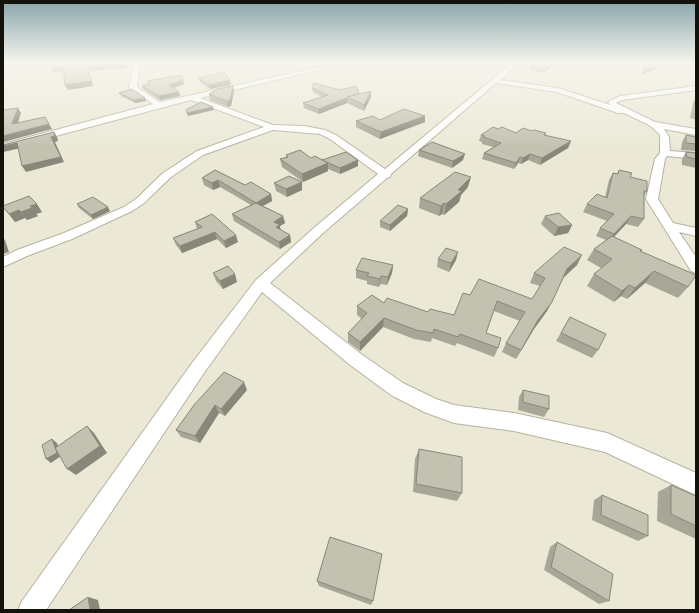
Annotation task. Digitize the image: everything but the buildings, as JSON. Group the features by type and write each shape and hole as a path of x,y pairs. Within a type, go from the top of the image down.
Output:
{"street":[{"path":"136,91 159,105"},
{"path":"3,147 159,105 225,91"},
{"path":"31,610 198,368 261,283 319,230 386,175 483,91"},
{"path":"560,91 608,104 654,124 696,132"},
{"path":"608,104 620,98 676,91"},
{"path":"193,98 272,127 322,132 333,137 386,175"},
{"path":"654,124 662,130 666,153"},
{"path":"3,264 22,253 68,236 128,209 140,201 167,175 200,153 272,127"},
{"path":"666,153 696,156"},
{"path":"666,153 660,159 652,199 671,226 696,268"},
{"path":"671,226 696,232"},
{"path":"261,283 367,368 397,389 431,406 454,414 514,422 607,443 696,484"}]}
